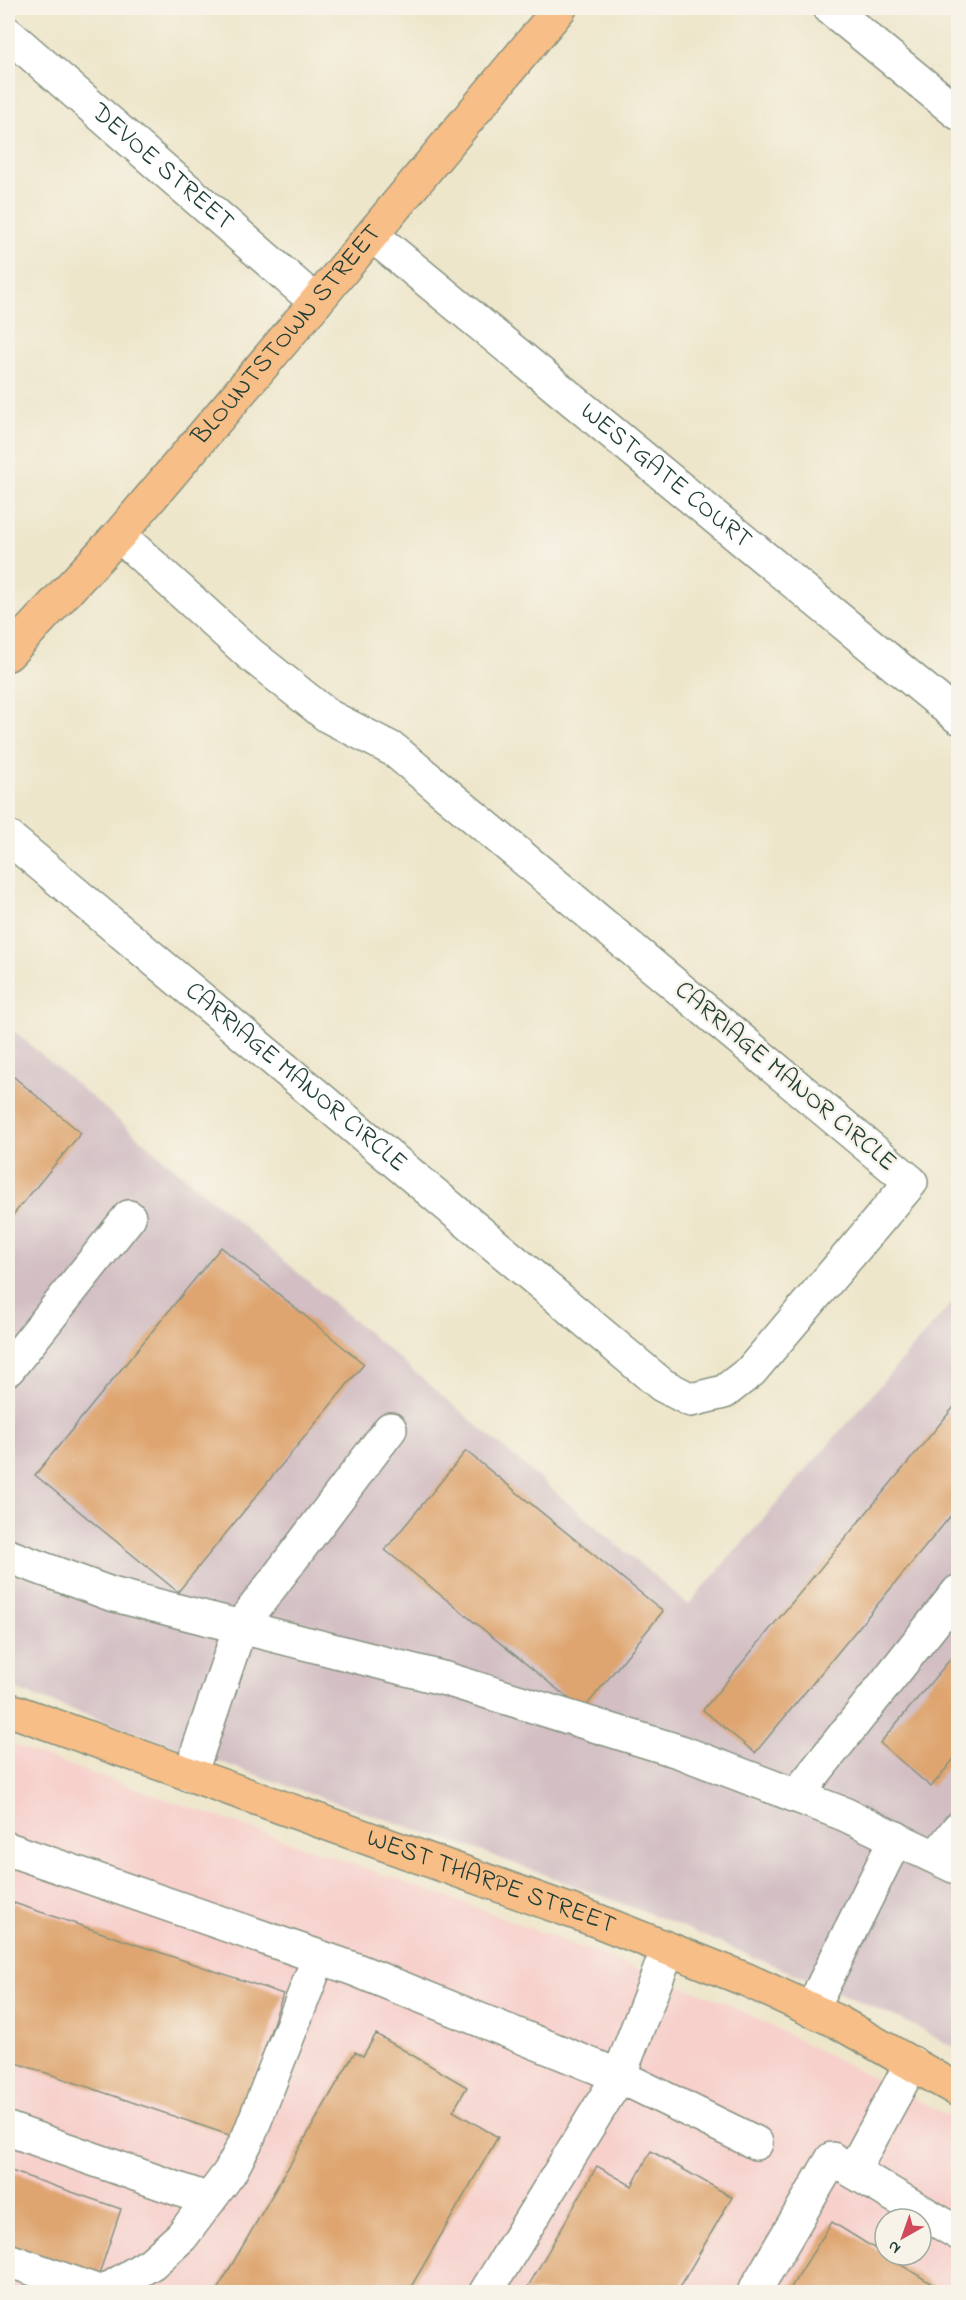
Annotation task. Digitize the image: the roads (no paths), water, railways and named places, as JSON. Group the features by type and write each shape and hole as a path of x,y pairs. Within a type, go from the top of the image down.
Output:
{"main road":[{"name":"BLOUNTSTOWN STREET","path":"8,654 118,535 316,302 560,8"},
{"name":"WEST THARPE STREET","path":"8,1709 668,1948 747,1980 838,2022 958,2090"}],"street":[{"path":"830,8 958,113"},
{"name":"DEVOE STREET","path":"8,34 316,302"},
{"name":"WESTGATE COURT","path":"372,235 958,717"},
{"name":"CARRIAGE MANOR CIRCLE","path":"8,837 662,1385 691,1400 724,1392 751,1371 911,1182 394,750 328,716 250,654 118,535"},
{"path":"8,1369 129,1217"},
{"path":"190,1775 240,1627 390,1429"},
{"path":"8,1556 111,1594 446,1679 681,1752 844,1814 947,1863 958,1829"},
{"path":"796,1796 958,1592"},
{"path":"811,2010 896,1838"},
{"path":"8,1849 320,1957 619,2076 756,2143"},
{"path":"486,2292 619,2076 668,1948"},
{"path":"104,2292 152,2263 182,2236 230,2172 248,2138 320,1957"},
{"path":"852,2171 912,2063"},
{"path":"8,2129 209,2200"},
{"path":"754,2292 832,2159 958,2233"},
{"path":"8,2260 99,2292"}]}
